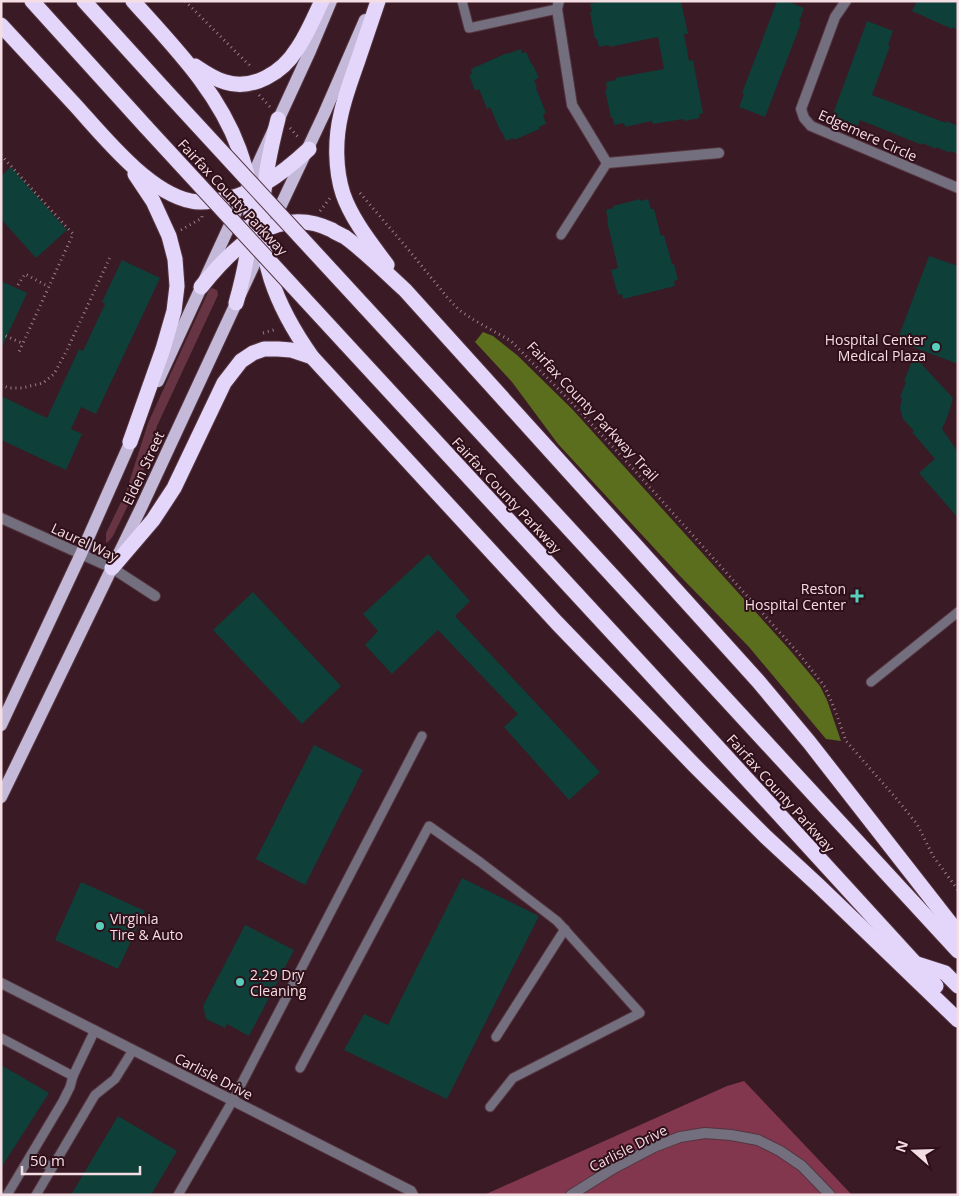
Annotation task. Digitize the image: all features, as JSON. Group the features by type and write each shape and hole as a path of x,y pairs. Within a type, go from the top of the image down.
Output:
{"highway":[{"name":"Fairfax County Parkway","path":"32,1 146,128 958,1010"},
{"name":"Fairfax County Parkway","path":"84,1 958,951"},
{"path":"133,1 184,57 210,92 229,124 246,170 249,239 244,272 236,304"},
{"path":"184,57 214,78 227,83 251,83 277,72 287,63 298,49 322,1"},
{"path":"378,1 340,114 337,195 406,290 758,681 958,933"},
{"path":"1,25 127,162 152,201 169,236 175,259 177,286 174,311 163,349 130,442"},
{"path":"281,115 271,148 263,203 266,258 279,300 312,357 557,623 694,765 766,837 958,1020"},
{"path":"127,162 166,191 191,202 203,202 233,198 247,189 266,182 290,166 308,149"},
{"path":"201,287 216,268 249,239 266,234 284,223 305,221 328,228 344,237 406,290"},
{"path":"112,568 152,520 174,488 224,382 241,361 253,353 264,349 291,350 312,357"},
{"path":"916,963 945,973 958,986"}],"main road":[{"name":"Elden Street","path":"1,725 281,115 331,1"},
{"name":"Elden Street","path":"1,797 141,508 236,304 266,234 308,149 373,1"}],"street":[{"name":"Edgemere Circle","path":"846,1 835,17 801,109 804,118 811,126 958,188"},
{"path":"558,5 572,105 606,163 719,153"},
{"name":"Laurel Way","path":"1,518 112,568 155,596"},
{"name":"Carlisle Drive","path":"1,983 411,1193"},
{"name":"Carlisle Drive","path":"571,1195 614,1168 654,1147 680,1137 705,1133 758,1140 780,1151 802,1166 830,1195"}],"lane":[{"path":"462,1 469,28 558,5"},
{"path":"561,235 606,163"},
{"path":"871,682 958,612"},
{"path":"178,1195 232,1100 422,736"},
{"path":"300,1068 429,826 557,921 640,1014 513,1078 490,1107"},
{"path":"496,1037 564,929"},
{"path":"7,1195 63,1101 95,1030"},
{"path":"1,1038 73,1076"},
{"path":"36,1195 95,1095 115,1079 133,1050"},
{"path":"31,1155 52,1168"}],"path":[{"path":"185,1 249,65 253,89 281,115 308,149"},
{"path":"1,156 73,234 18,354"},
{"name":"Fairfax County Parkway Trail","path":"337,195 356,189 459,310 511,340 637,473 800,655 825,687 846,741 917,824 933,856 958,890"},
{"path":"317,216 337,195"},
{"path":"178,232 202,218 202,210"},
{"path":"1,385 8,388 22,388 43,383 54,374 67,350 110,255"},
{"path":"18,285 25,274 49,287"},
{"path":"1,334 22,344"}],"shaded area":[{"path":"212,288 217,290 218,295 157,426 140,481 113,536 106,543 106,533 126,492 148,423 209,290"},
{"path":"483,332 493,336 517,355 573,410 789,649 820,686 827,700 841,741 826,739 749,647 680,576 558,444 512,382 475,342"},
{"path":"744,1081 852,1195 484,1195 727,1086"}],"building":[{"path":"600,1 681,1 688,34 684,34 689,61 693,60 703,113 699,114 700,118 653,124 652,121 625,127 624,123 614,125 605,90 607,89 606,82 616,80 615,78 664,69 658,37 609,47 609,45 599,47 597,39 595,39 590,4"},
{"path":"777,1 787,1 804,8 799,22 801,23 765,117 739,107 744,94 742,93"},
{"path":"917,1 958,1 958,30 912,11"},
{"path":"867,21 893,31 888,45 890,46 872,95 958,126 958,154 936,147 936,149 922,143 922,145 860,120 858,126 832,117"},
{"path":"521,49 522,53 526,52 539,78 534,80 546,113 543,114 546,124 539,127 540,129 514,140 513,138 506,141 490,107 487,109 479,89 475,91 469,75 472,74 471,69"},
{"path":"11,167 67,230 36,258 1,219 1,176"},
{"path":"640,199 641,201 648,199 651,209 654,209 661,236 664,235 678,280 674,281 675,286 623,299 622,294 618,295 611,270 618,268 606,210 613,208 613,206"},
{"path":"929,256 958,266 958,364 897,341"},
{"path":"122,260 160,278 96,414 81,407 71,429 82,434 66,470 1,440 1,396 47,418 79,349 83,351 105,304 102,302"},
{"path":"1,281 27,293 1,349"},
{"path":"914,356 953,398 942,429 958,452 958,518 919,473 935,459 903,419 900,408 902,398 900,397 906,382 904,381"},
{"path":"428,554 470,601 455,616 600,772 569,800 504,727 518,714 438,630 392,674 365,645 378,631 363,614"},
{"path":"253,592 341,686 302,724 213,630"},
{"path":"314,745 363,770 305,885 256,859"},
{"path":"462,878 539,916 447,1099 344,1050 364,1014 388,1025"},
{"name":"Virginia Tire & Auto","path":"81,882 145,911 118,969 55,940"},
{"path":"245,925 294,950 249,1036 227,1024 225,1028 206,1019 203,1006"},
{"path":"1,1065 49,1093 1,1168"},
{"path":"118,1116 177,1151 151,1195 71,1195"}],"place":[{"name":"Hospital Center Medical Plaza","path":"936,347"},
{"name":"Reston Hospital Center","path":"857,596"},
{"name":"Virginia Tire & Auto","path":"100,926"},
{"name":"2.29 Dry Cleaning","path":"240,982"}]}
